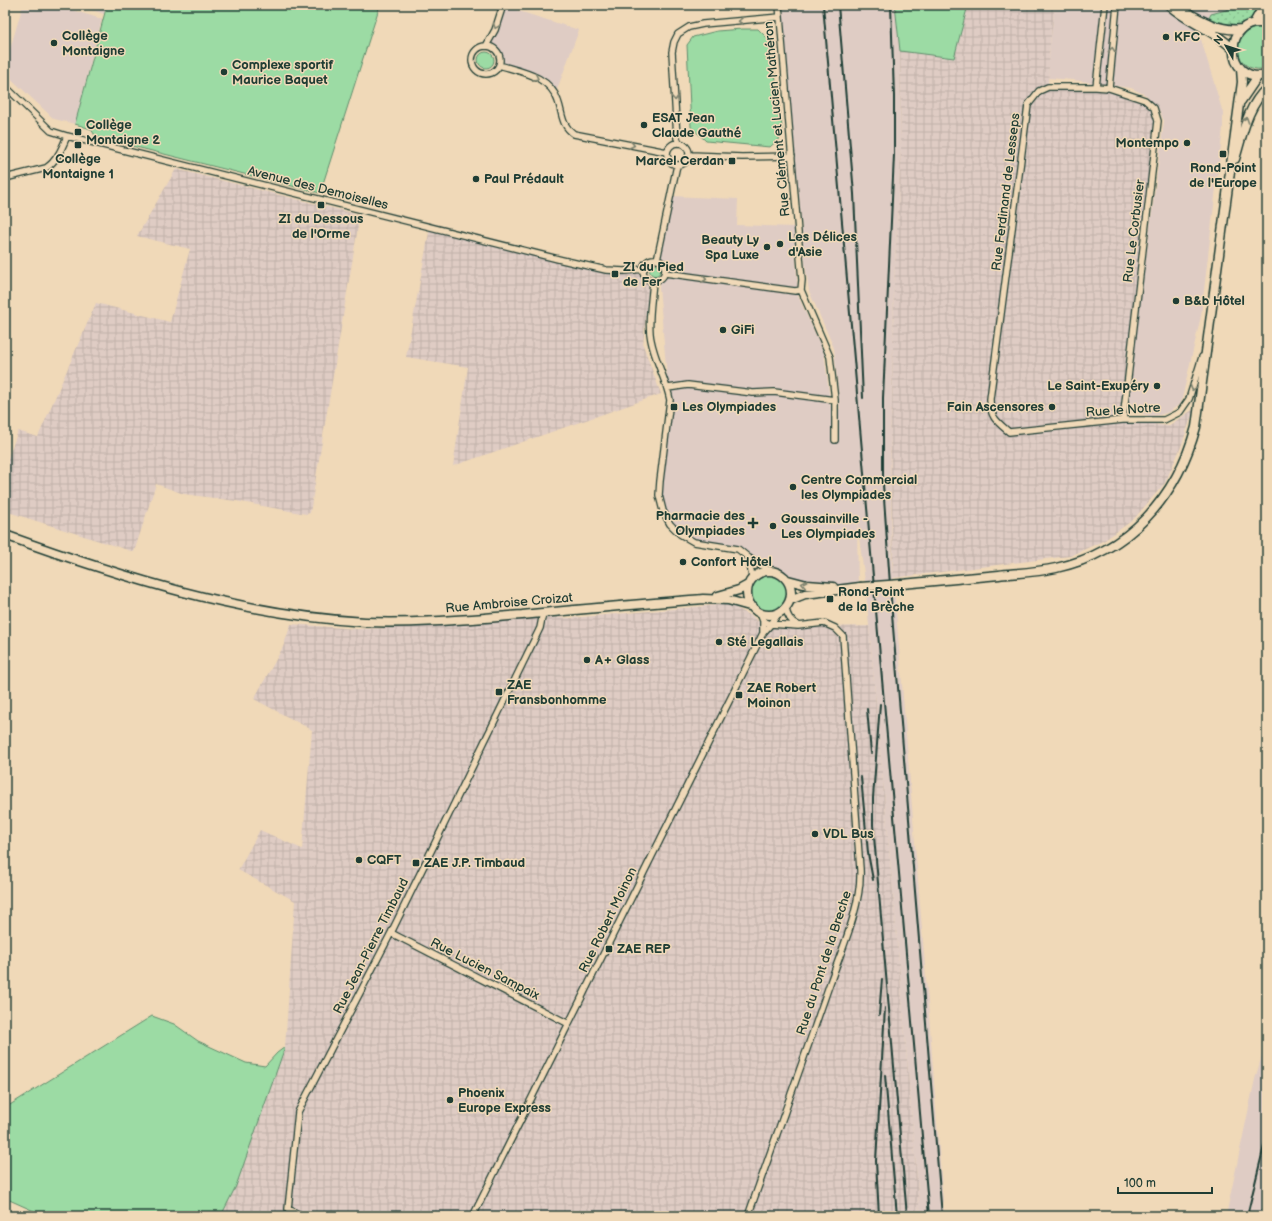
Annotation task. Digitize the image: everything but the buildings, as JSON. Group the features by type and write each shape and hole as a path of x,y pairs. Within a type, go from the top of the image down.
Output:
{"main road":[{"path":"1169,5 1182,16 1222,38 1233,48"},
{"path":"1174,5 1218,27 1230,30 1242,29 1254,23 1267,24"},
{"path":"1254,23 1264,5"},
{"path":"1242,29 1236,36 1233,48 1235,60 1241,69 1249,74 1258,76 1267,75"},
{"path":"790,600 805,594 848,588 1024,573 1057,568 1094,554 1128,534 1147,517 1176,479 1186,458 1196,427 1242,82 1241,69"},
{"path":"1238,110 1242,100 1258,76"},
{"path":"1228,185 1247,117 1254,103 1267,88"},
{"name":"Rue Ambroise Croizat","path":"5,535 83,562 178,591 247,607 317,618 366,622 410,622 543,613 703,599"},
{"path":"703,599 734,592 750,582 761,572 769,570 780,573 788,580 807,585 848,588"},
{"path":"750,582 748,599 762,617 782,610 790,600 792,590 788,580"},
{"path":"703,599 728,600 753,607"}],"street":[{"path":"486,46 495,30 503,5"},
{"name":"Rue Clément et Lucien Mathéron","path":"779,5 802,280 801,290 830,356 835,400 835,440"},
{"path":"1096,87 1106,5"},
{"path":"1109,88 1117,5"},
{"path":"678,143 672,52 674,42 678,34 689,27 703,24 780,18"},
{"path":"1102,34 1114,35"},
{"path":"486,46 498,52 500,56 499,65 497,69 490,74 482,74 472,65 472,56 477,49 486,46"},
{"path":"499,65 537,77 547,84 558,100 565,125 574,134 668,152"},
{"name":"Avenue des Demoiselles","path":"5,86 51,131 67,136 556,259 606,270 624,271 644,269"},
{"name":"Rue Ferdinand de Lesseps","path":"1009,432 999,424 990,411 990,399 1028,104 1039,91 1048,87 1096,87"},
{"name":"Rue Le Corbusier","path":"1096,87 1109,88 1145,100 1154,108 1158,121 1123,420"},
{"path":"5,178 46,168 52,164 62,148 67,136"},
{"path":"678,143 682,143 688,148 690,155 684,164 677,165 668,159 668,152 671,145 678,143"},
{"path":"690,155 742,157 792,156"},
{"path":"657,260 677,165"},
{"path":"665,273 666,270 663,263 657,260 650,260 647,262 644,269 646,277 653,280 659,278 665,273 795,291 801,290"},
{"path":"653,280 650,339 668,388 670,400 659,495 663,511 670,524 680,534 694,542 738,549 749,558 769,570"},
{"name":"Rue le Notre","path":"1009,432 1123,420 1164,420 1180,412 1189,400 1208,338"},
{"path":"668,388 688,385 753,393 774,392 835,400"},
{"path":"749,558 750,582"},
{"path":"782,610 798,626"},
{"name":"Rue Robert Moinon","path":"473,1216 763,633 782,610"},
{"name":"Rue Jean-Pierre Timbaud","path":"303,1216 288,1209 298,1112 391,933 540,628 543,613"},
{"name":"Rue Robert Moinon","path":"762,617 763,633"},
{"name":"Rue du Pont de la Breche","path":"748,1216 816,1024 855,909 860,888 860,862 843,636 835,628 824,623 798,626 771,624 762,617"},
{"name":"Rue Lucien Sampaix","path":"391,933 569,1024"}],"shaded area":[{"name":"Collège Montaigne","path":"23,5 55,5 102,19 75,124 54,119 5,73 5,66"},
{"path":"77,5 107,5 104,14"},
{"path":"782,5 895,5 900,51 901,150 894,284 892,407 890,432 892,562 944,1216 920,1216 865,581 857,523 858,587 848,588 788,580 776,571 769,570 738,549 694,542 670,524 659,496 668,388 659,287 665,270 663,263 657,260 671,196 738,199 737,225 794,227 798,296 824,353 831,408 840,409 834,348 809,291 805,263"},
{"path":"968,5 1055,5 1050,44 1048,87 1096,87 1145,100 1157,116 1123,420 1168,426 1194,409 1181,447 1165,483 1133,520 1105,540 1070,556 893,578 890,432 892,407 894,284 901,150 900,51 954,58"},
{"path":"1055,5 1245,5 1211,14 1200,36 1223,113 1223,128 1201,316 1181,403 1169,412 1160,415 1150,416 1139,413 1127,402 1164,121 1159,110 1146,95 1131,88 1048,78 1050,44"},
{"path":"503,6 579,30 555,95 547,84 499,65 500,56 498,52 486,46"},
{"path":"176,169 360,215 310,513 306,514 236,501 184,494 156,484 134,552 5,511 5,466 18,431 38,437 96,303 170,322 190,249 137,236"},
{"path":"430,227 606,270 644,269 644,275 649,280 643,345 661,394 453,466 468,367 406,357"},
{"path":"728,604 773,628 869,626 920,1216 221,1216 236,1186 285,1047 295,901 238,870 260,830 302,849 312,730 254,699 283,647 291,624 356,629 391,628 545,617 571,618"},
{"path":"1267,1039 1267,1216 1226,1216 1255,1079"}],"green space":[{"name":"Complexe sportif Maurice Baquet","path":"107,5 380,5 320,193 96,137 91,129 75,124"},
{"path":"895,5 968,5 954,58 900,51"},
{"path":"1245,5 1263,5 1259,15 1242,29 1207,22 1211,14"},
{"path":"1261,27 1267,29 1267,68 1256,69 1247,66 1241,60 1238,52 1239,44 1243,36 1250,30"},
{"path":"758,29 771,42 783,135 770,147 706,141 691,127 687,45 693,37 717,31"},
{"path":"483,52 489,52 494,57 492,66 489,68 483,68 478,63 478,57"},
{"path":"655,264 659,266 661,270 659,274 655,276 651,274 649,270 651,266"},
{"path":"770,574 780,577 786,583 789,593 786,603 780,609 770,612 760,609 754,603 751,593 754,583 760,577"},
{"path":"152,1016 174,1024 198,1041 246,1063 265,1066 285,1047 236,1186 221,1216 45,1216 5,1198 5,1108"}],"railway":[{"path":"823,5 929,1216"},
{"path":"838,5 854,194 863,398"},
{"path":"891,5 894,155 883,398 883,484 893,627 942,1216"},
{"path":"880,704 873,798 873,825 907,1216"},
{"path":"867,709 871,753"},
{"path":"861,777 868,853 873,880"},
{"path":"879,1015 882,979"},
{"path":"879,1216 876,1161 885,1008"},
{"path":"885,1075 897,1216"},
{"path":"1247,1216 1267,1134"}],"place":[{"name":"KFC","path":"1166,37"},
{"name":"Collège Montaigne","path":"54,43"},
{"name":"Complexe sportif Maurice Baquet","path":"224,72"},
{"name":"ESAT Jean Claude Gauthé","path":"644,125"},
{"name":"Collège Montaigne 2","path":"78,132"},
{"name":"Montempo","path":"1187,143"},
{"name":"Collège Montaigne 1","path":"78,145"},
{"name":"Rond-Point de l'Europe","path":"1223,154"},
{"name":"Marcel Cerdan","path":"732,161"},
{"name":"Paul Prédault","path":"476,179"},
{"name":"ZI du Dessous de l'Orme","path":"321,205"},
{"name":"Les Délices d'Asie","path":"780,244"},
{"name":"Beauty Ly Spa Luxe","path":"767,247"},
{"name":"ZI du Pied de Fer","path":"615,274"},
{"name":"B&b Hôtel","path":"1176,301"},
{"name":"GiFi","path":"723,330"},
{"name":"Le Saint-Exupéry","path":"1157,386"},
{"name":"Les Olympiades","path":"674,407"},
{"name":"Fain Ascensores","path":"1052,407"},
{"name":"Centre Commercial les Olympiades","path":"793,487"},
{"name":"Pharmacie des Olympiades","path":"753,523"},
{"name":"Goussainville - Les Olympiades","path":"773,526"},
{"name":"Confort Hôtel","path":"683,562"},
{"name":"Rond-Point de la Brèche","path":"830,599"},
{"name":"Sté Legallais","path":"719,642"},
{"name":"A+ Glass","path":"587,660"},
{"name":"ZAE Fransbonhomme","path":"499,692"},
{"name":"ZAE Robert Moinon","path":"739,695"},
{"name":"VDL Bus","path":"815,834"},
{"name":"CQFT","path":"359,860"},
{"name":"ZAE J.P. Timbaud","path":"416,863"},
{"name":"ZAE REP","path":"609,949"},
{"name":"Phoenix Europe Express","path":"450,1100"}]}
